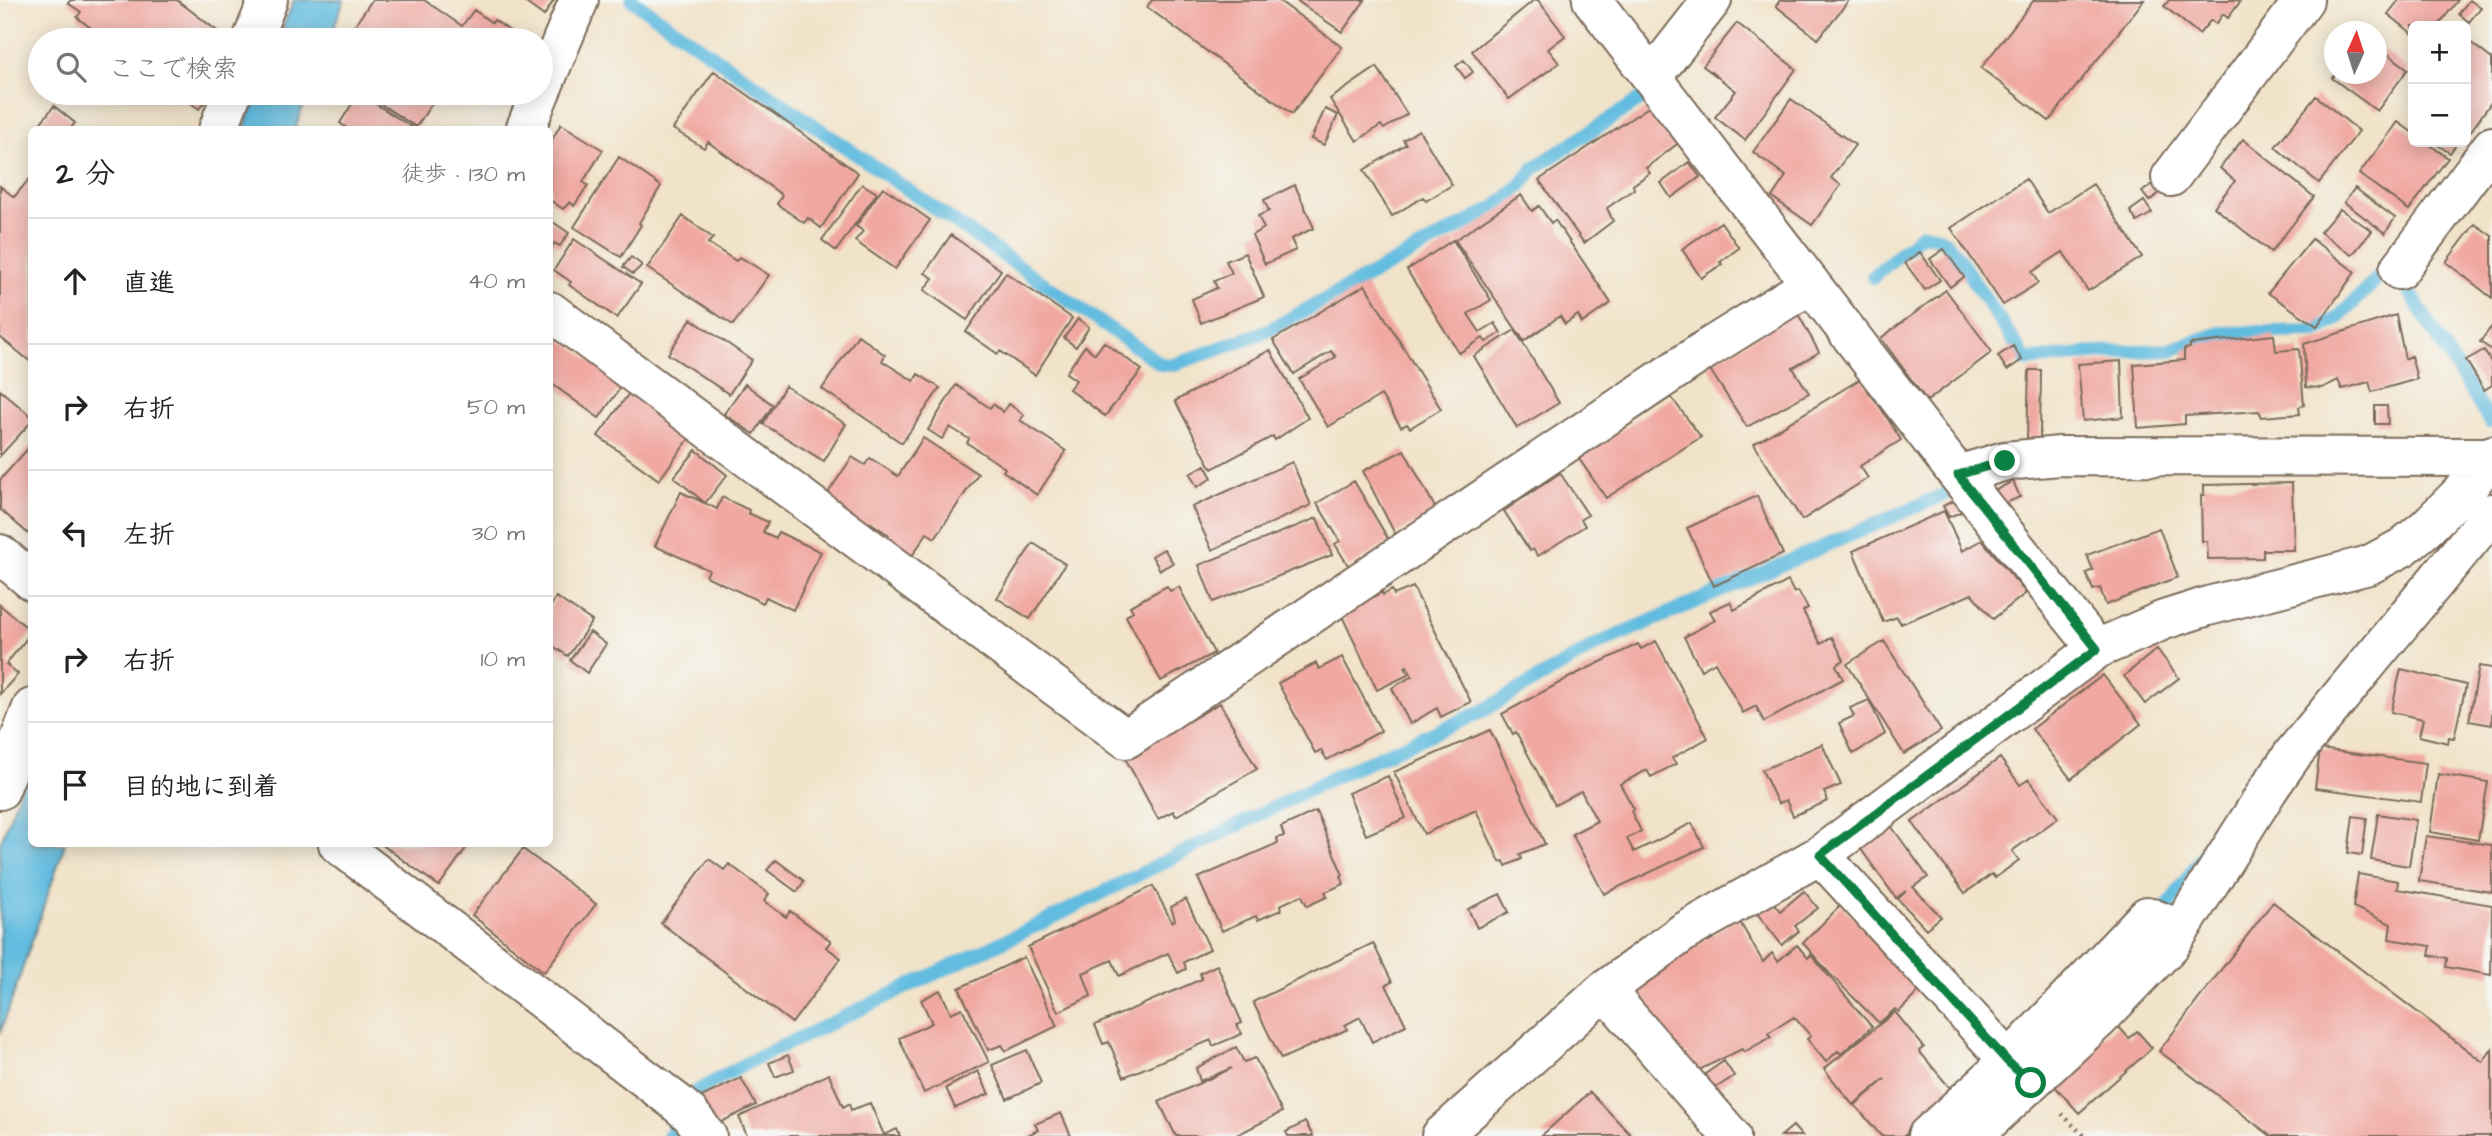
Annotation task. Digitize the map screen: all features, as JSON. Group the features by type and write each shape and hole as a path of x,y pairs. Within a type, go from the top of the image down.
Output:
{"street":[{"path":"257,28 268,0"},
{"path":"553,61 579,0"},
{"path":"1592,0 1958,475 2097,649"},
{"path":"1652,77 1712,0"},
{"path":"2171,177 2304,0"},
{"path":"220,126 227,105"},
{"path":"527,126 535,105"},
{"path":"2399,270 2492,146"},
{"path":"553,313 1126,738 1705,350 1811,284"},
{"path":"1958,475 2005,461 2060,456 2486,483"},
{"path":"1441,1136 1605,990 1684,932 1820,855 2097,649 2164,620 2208,606 2369,565 2411,541 2486,483"},
{"path":"1973,1136 2147,916 2167,924 2293,754 2486,483"},
{"path":"0,554 28,578"},
{"path":"0,790 28,718"},
{"path":"342,847 691,1117"},
{"path":"1820,855 2023,1076"},
{"path":"1605,990 1731,1136"},
{"path":"1927,1136 2023,1076"}],"water":[{"path":"294,0 344,0 334,28 283,28"},
{"path":"253,105 304,105 296,126 245,126"},
{"path":"28,768 28,847 64,847 0,1034 0,844"}],"building":[{"path":"71,0 177,0 213,28 91,28 77,17 81,12 68,3"},
{"path":"372,0 424,0 462,26 474,10 492,23 494,20 506,28 353,28"},
{"path":"522,0 554,0 544,16"},
{"path":"1152,0 1278,0 1342,47 1292,114 1147,7"},
{"path":"1296,0 1365,0 1342,32"},
{"path":"1534,0 1538,0 1565,36 1548,49 1559,63 1509,99 1472,51"},
{"path":"1780,0 1849,0 1818,39 1776,6"},
{"path":"2034,0 2144,0 2049,121 1981,68"},
{"path":"2169,0 2240,2 2228,18 2223,14 2216,24 2211,20 2199,34 2164,6"},
{"path":"2399,0 2458,0 2442,21 2408,21 2408,30 2388,14"},
{"path":"2469,0 2481,7 2470,21 2459,14"},
{"path":"1737,23 1796,69 1745,140 1715,117 1736,91 1703,66"},
{"path":"2471,43 2492,59 2492,101 2471,131"},
{"path":"2387,53 2408,69 2377,111 2340,84 2387,84"},
{"path":"1464,60 1473,72 1465,78 1456,66"},
{"path":"1377,67 1407,114 1384,129 1381,125 1357,141 1330,99"},
{"path":"714,71 858,173 821,228 808,218 804,223 777,204 782,195 708,142 704,148 673,129"},
{"path":"2316,96 2359,131 2319,183 2275,147"},
{"path":"1791,99 1855,145 1831,178 1841,185 1812,225 1772,197 1786,176 1753,152"},
{"path":"1653,104 1681,141 1646,168 1650,173 1633,185 1634,189 1607,208 1613,221 1584,243 1539,180"},
{"path":"351,105 377,105 410,126 344,126 340,123"},
{"path":"382,105 431,105 414,126"},
{"path":"54,106 75,123 73,126 38,126"},
{"path":"1325,109 1338,115 1324,145 1311,139"},
{"path":"2398,122 2408,129 2408,147 2433,147 2448,158 2409,210 2359,174"},
{"path":"561,124 603,150 583,182 588,185 574,206 570,202 563,209 553,202 553,138"},
{"path":"1419,130 1452,185 1426,201 1423,197 1392,216 1364,170 1406,144 1403,140"},
{"path":"2243,139 2314,197 2271,252 2214,207 2235,181 2220,168"},
{"path":"2441,147 2454,147 2450,153"},
{"path":"619,157 661,186 621,257 574,227"},
{"path":"1689,162 1700,177 1671,198 1661,183"},
{"path":"2026,179 2048,213 2093,184 2142,257 2088,291 2063,252 2032,272 2038,283 2003,305 1951,228"},
{"path":"28,181 28,360 0,337 0,186 14,197"},
{"path":"2154,183 2161,192 2149,201 2142,192"},
{"path":"862,184 877,193 836,251 822,240"},
{"path":"1295,185 1314,228 1291,239 1296,250 1265,264 1252,235 1264,228 1258,216 1269,211 1264,200"},
{"path":"883,187 930,220 895,269 855,241 863,231 856,226"},
{"path":"2355,188 2395,218 2385,233 2344,202"},
{"path":"1521,195 1532,211 1539,206 1551,223 1555,220 1611,303 1582,323 1578,315 1565,324 1560,316 1524,341 1455,240"},
{"path":"2144,201 2152,213 2137,222 2130,211"},
{"path":"2340,209 2372,231 2352,255 2320,232"},
{"path":"683,216 713,238 708,243 736,261 740,257 769,275 733,325 647,268"},
{"path":"553,222 569,233 560,246 554,243"},
{"path":"1721,222 1739,248 1701,278 1682,249"},
{"path":"2475,224 2492,236 2492,298 2446,262"},
{"path":"951,235 1001,270 967,320 924,290 933,278 925,273"},
{"path":"574,239 641,284 617,318 569,285 571,282 554,270"},
{"path":"2312,239 2355,272 2317,326 2268,293"},
{"path":"1453,240 1491,300 1468,314 1480,332 1495,323 1501,333 1486,342 1483,338 1459,353 1407,270"},
{"path":"1944,249 1964,277 1950,287 1930,259"},
{"path":"1920,252 1940,280 1925,290 1905,263"},
{"path":"1245,253 1264,297 1201,323 1192,299 1217,288 1214,281 1232,273 1226,261"},
{"path":"631,257 642,265 633,274 623,267"},
{"path":"1006,273 1072,318 1035,375 966,332"},
{"path":"1365,285 1441,409 1410,428 1407,424 1401,427 1381,395 1328,427 1299,379 1336,357 1331,351 1294,374 1273,340"},
{"path":"1946,290 1992,352 1927,401 1881,338"},
{"path":"1797,312 1819,352 1793,368 1809,393 1747,427 1707,365"},
{"path":"2396,315 2405,359 2411,356 2417,379 2372,392 2369,382 2342,389 2338,380 2322,388 2306,387 2304,344"},
{"path":"691,319 752,360 729,394 668,354"},
{"path":"1078,319 1089,327 1076,347 1064,338"},
{"path":"2492,326 2492,350 2480,342"},
{"path":"1515,330 1559,403 1517,428 1474,356"},
{"path":"553,333 623,384 599,418 553,385"},
{"path":"858,335 885,355 882,361 914,381 918,374 940,388 902,443 822,389"},
{"path":"2274,335 2276,351 2299,349 2304,405 2299,407 2300,414 2262,417 2259,411 2185,416 2185,424 2138,428 2134,364 2184,360 2184,349 2190,348 2190,344"},
{"path":"1104,342 1142,370 1105,416 1069,389 1076,380 1066,373 1085,346 1095,354"},
{"path":"2013,346 2022,360 2007,370 1998,356"},
{"path":"1270,350 1308,418 1275,440 1273,436 1212,469 1175,401"},
{"path":"2484,350 2492,364 2492,385 2484,390 2466,360"},
{"path":"2121,361 2123,417 2083,421 2078,364"},
{"path":"2029,370 2041,370 2040,439 2027,438"},
{"path":"1862,378 1901,440 1860,466 1868,478 1802,520 1754,444"},
{"path":"745,384 773,405 754,434 724,414"},
{"path":"956,385 990,408 993,404 1003,412 1009,404 1024,415 1020,420 1066,451 1037,495 1003,471 1005,468 967,443 969,439 950,427 942,439 928,430"},
{"path":"785,386 846,424 824,461 763,424"},
{"path":"0,390 28,414 28,425 0,456"},
{"path":"630,392 691,436 659,480 598,436"},
{"path":"1671,397 1701,437 1606,498 1575,453 1596,441 1599,445"},
{"path":"2375,406 2387,406 2388,424 2375,424"},
{"path":"923,438 978,474 935,538 927,533 912,556 887,539 889,535 871,523 866,532 826,496 852,457 865,465 870,458 898,476"},
{"path":"28,448 28,534 0,509 0,480"},
{"path":"696,450 727,475 705,503 674,477"},
{"path":"1404,450 1438,513 1395,534 1363,471"},
{"path":"1292,462 1311,505 1212,550 1192,507"},
{"path":"1205,465 1212,478 1197,487 1190,474"},
{"path":"1560,473 1588,515 1581,519 1585,526 1538,556 1533,549 1530,551 1504,511"},
{"path":"1354,481 1390,542 1349,567 1335,544 1340,541 1317,503"},
{"path":"2013,481 2020,497 2001,505 1994,491"},
{"path":"2292,483 2294,550 2263,550 2263,558 2208,559 2207,541 2202,541 2201,495 2204,495 2204,485"},
{"path":"681,492 717,509 722,497 768,522 763,532 776,538 778,532 821,552 793,610 766,597 763,603 706,576 709,570 655,546"},
{"path":"1757,496 1783,554 1714,586 1687,528"},
{"path":"1955,500 1961,512 1949,517 1943,506"},
{"path":"1944,511 1962,551 1982,540 2026,593 1993,619 1972,594 1901,624 1897,617 1883,622 1853,551"},
{"path":"1317,518 1332,555 1213,602 1199,565"},
{"path":"2159,528 2178,577 2106,605 2100,588 2093,590 2086,573 2093,570 2087,555"},
{"path":"1033,543 1065,564 1030,619 997,598"},
{"path":"1164,549 1173,563 1160,570 1152,556"},
{"path":"1788,581 1794,593 1798,591 1808,608 1803,611 1821,644 1832,637 1844,660 1836,665 1843,679 1764,722 1756,706 1743,713 1715,662 1701,670 1684,637 1715,620 1710,611 1730,602 1734,610"},
{"path":"1167,586 1170,591 1179,587 1214,653 1161,681 1126,616 1133,611 1130,606"},
{"path":"1413,587 1471,702 1441,717 1437,708 1410,724 1392,688 1412,676 1407,666 1408,675 1377,690 1341,614 1382,592 1383,595 1392,590 1394,595"},
{"path":"556,597 592,621 568,656 553,646 553,602"},
{"path":"0,605 28,629 28,637 6,664 18,674 0,694"},
{"path":"590,632 606,644 587,673 570,660"},
{"path":"1656,641 1708,738 1672,758 1676,764 1651,777 1647,770 1620,784 1634,809 1631,811 1641,831 1627,839 1634,852 1692,823 1704,847 1604,894 1572,834 1597,821 1581,791 1555,805 1516,732 1513,734 1502,714 1638,644 1641,649"},
{"path":"1884,641 1941,731 1904,754 1847,664"},
{"path":"2157,649 2179,678 2145,704 2124,676"},
{"path":"1342,657 1381,731 1327,760 1321,750 1315,753 1278,683 1316,663 1319,669"},
{"path":"2479,666 2492,668 2492,725 2469,721"},
{"path":"2401,669 2466,685 2454,738 2449,737 2448,743 2419,736 2423,719 2391,712"},
{"path":"2103,675 2141,724 2071,779 2032,729"},
{"path":"1869,700 1885,734 1853,754 1839,723 1854,716 1850,708"},
{"path":"1220,703 1257,769 1176,816 1173,811 1158,819 1125,758"},
{"path":"1490,730 1545,844 1520,854 1522,859 1506,866 1504,861 1500,862 1476,810 1424,834 1394,772"},
{"path":"1822,744 1841,785 1824,792 1828,801 1793,816 1786,800 1778,804 1762,770"},
{"path":"2320,749 2426,763 2421,802 2315,788"},
{"path":"2000,758 2020,785 2029,779 2058,818 2012,851 2019,860 1995,878 1992,874 1965,893 1912,822"},
{"path":"2438,774 2488,782 2478,840 2430,832"},
{"path":"1388,776 1406,818 1366,835 1348,793"},
{"path":"1316,811 1343,875 1344,884 1325,892 1327,897 1307,906 1302,895 1280,905 1281,910 1258,920 1256,916 1222,931 1198,878 1278,843 1277,838 1284,836 1281,827"},
{"path":"2378,814 2416,820 2409,866 2371,860"},
{"path":"2353,816 2367,818 2362,855 2348,853"},
{"path":"1889,823 1928,877 1913,887 1941,917 1926,929 1898,899 1906,891 1896,898 1858,845"},
{"path":"2426,836 2492,845 2492,892 2419,881"},
{"path":"385,847 467,847 439,886"},
{"path":"523,849 596,904 544,972 472,915"},
{"path":"709,859 724,870 729,864 769,894 764,901 786,917 790,911 831,941 826,947 841,958 792,1023 661,923"},
{"path":"776,860 804,881 797,892 767,870"},
{"path":"2358,874 2398,881 2397,889 2492,905 2491,975 2446,967 2447,958 2429,955 2431,946 2389,939 2391,924 2353,907"},
{"path":"1153,886 1172,922 1175,920 1171,907 1186,899 1210,949 1184,962 1186,969 1178,973 1168,953 1119,976 1112,960 1083,973 1091,996 1058,1012 1028,947"},
{"path":"1804,891 1818,908 1795,926 1799,931 1782,945 1752,907 1768,896 1780,911"},
{"path":"1500,894 1509,912 1477,928 1468,909"},
{"path":"2273,902 2483,1062 2492,1049 2492,1136 2271,1136 2159,1051"},
{"path":"1841,905 1923,987 1899,1012 1895,1009 1879,1023 1803,943"},
{"path":"1737,917 1763,962 1772,953 1778,961 1797,945 1808,958 1811,955 1872,1027 1841,1054 1838,1051 1826,1062 1807,1039 1811,1036 1794,1017 1768,1033 1771,1037 1744,1052 1742,1049 1695,1072 1686,1053 1682,1056 1629,991"},
{"path":"1373,943 1392,982 1386,985 1406,1025 1372,1042 1360,1017 1345,1025 1348,1029 1281,1059 1253,1002"},
{"path":"1024,957 1057,1026 1006,1051 1002,1045 988,1050 959,988"},
{"path":"1217,965 1242,1023 1237,1025 1242,1034 1213,1046 1211,1040 1124,1077 1109,1042 1103,1044 1095,1025 1202,979 1200,973"},
{"path":"940,990 951,1013 962,1008 989,1062 924,1093 899,1038 932,1023 921,1000"},
{"path":"1895,1012 1924,1047 1919,1051 1955,1094 1904,1136 1881,1136 1855,1105 1885,1079 1853,1105 1824,1069"},
{"path":"2117,1025 2129,1038 2137,1031 2152,1048 2079,1113 2052,1083"},
{"path":"1236,1047 1244,1062 1255,1058 1282,1112 1235,1136 1176,1136 1159,1102 1232,1068 1200,1081 1196,1068"},
{"path":"1027,1050 1041,1083 1007,1099 992,1065"},
{"path":"788,1055 794,1070 775,1077 769,1063"},
{"path":"1724,1061 1734,1076 1708,1093 1698,1079"},
{"path":"978,1071 989,1094 955,1108 946,1088"},
{"path":"829,1074 843,1107 849,1104 851,1110 870,1103 884,1135 897,1129 900,1136 747,1136 739,1117"},
{"path":"741,1078 756,1105 711,1127 695,1100"},
{"path":"1590,1092 1632,1136 1541,1136"},
{"path":"1061,1113 1071,1136 1026,1136 1038,1130 1035,1124"},
{"path":"1305,1122 1313,1136 1288,1136 1286,1132"},
{"path":"1793,1126 1802,1136 1781,1136"}],"waterway":[{"path":"632,0 1161,364 1173,365 1267,331 1496,207 1520,186 1534,168 1646,96"},
{"path":"1873,277 1922,234 1938,237 1950,246 2026,360 2102,352 2170,350 2220,333 2317,331 2337,319 2380,276 2390,275 2403,283 2409,291 2490,422"},
{"path":"669,1136 695,1092 747,1063 1050,919 1338,775 1481,712 1598,644 1952,491"},
{"path":"2160,918 2224,825"}],"route":[{"path":"2005,461 1958,475 2097,649 1820,855 2008,1062 2031,1083"}]}
